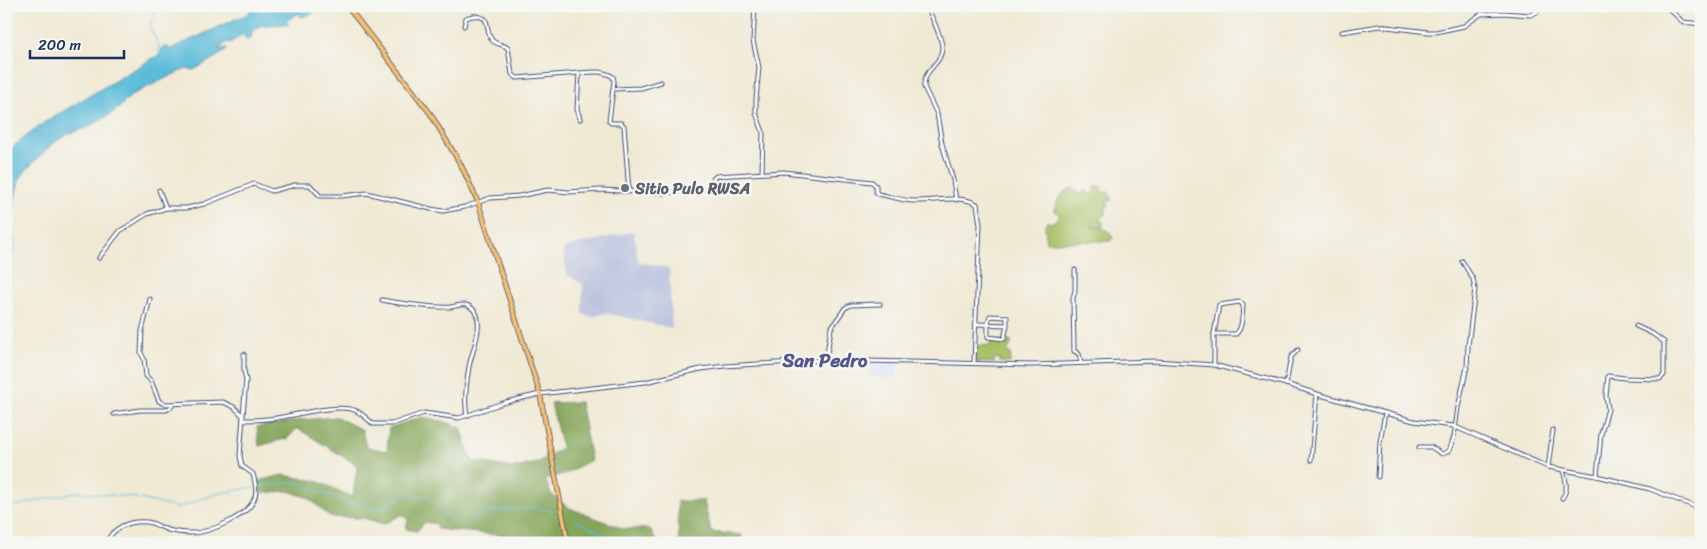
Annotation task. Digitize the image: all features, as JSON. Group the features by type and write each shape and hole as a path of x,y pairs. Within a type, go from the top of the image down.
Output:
{"main road":[{"path":"347,6 430,112 458,158 478,202 540,394 568,543"}],"street":[{"path":"755,6 753,41 759,67 756,113 763,132 762,173"},
{"path":"927,6 942,42 943,50 926,73 924,86 937,114 942,144 953,180 956,200"},
{"path":"1342,32 1379,26 1436,32 1464,26 1481,14 1530,15 1537,12 1539,6"},
{"path":"1656,6 1664,6 1672,10 1683,22 1701,24"},
{"path":"464,26 466,18 472,16 476,15 485,19 493,42 508,48 512,74 517,78 594,72 613,77 609,121 621,123 624,126 629,192"},
{"path":"579,73 578,109 580,119"},
{"path":"613,88 641,88 661,82"},
{"path":"99,258 120,231 147,214 166,208 187,208 204,204 254,184 272,191 295,185 310,184 320,196 367,193 442,211 465,207 490,198 519,196 548,190 569,192 601,190 672,192 711,188 713,186 713,179 716,176 784,172 807,173 872,182 876,186 878,194 908,201 956,200 972,201 977,204 979,209 974,363"},
{"path":"159,190 166,208"},
{"path":"1419,447 1430,446 1442,454 1447,452 1451,446 1456,428 1458,407 1467,367 1467,349 1475,289 1473,279 1462,261"},
{"path":"1075,270 1075,291 1072,298 1074,351 1079,354 1081,363"},
{"path":"150,299 142,331 141,353 144,358 145,374 151,382 159,401 164,404 223,402 228,404 243,418 263,420 306,412 344,409 353,409 373,424 392,424 424,413 455,418 467,416 506,402 540,394 645,382 701,369 725,366 826,360 1032,364 1155,362 1214,365 1414,421 1456,428 1548,467 1597,476 1650,489 1701,509"},
{"path":"382,300 441,307 462,305 469,306 475,311 478,323 475,349 469,366 465,403 467,416"},
{"path":"1214,334 1238,333 1242,303 1219,304 1214,334 1214,365"},
{"path":"826,360 831,328 845,308 851,305 880,304"},
{"path":"990,316 1007,318 1007,325 1004,339 989,338 988,324 990,316"},
{"path":"976,324 1007,325"},
{"path":"1597,476 1601,434 1608,408 1606,396 1608,376 1660,379 1664,376 1664,342 1636,326"},
{"path":"1286,384 1291,357 1298,350"},
{"path":"106,543 113,530 130,523 147,522 168,530 190,533 207,530 229,521 253,502 256,491 255,480 253,474 242,466 240,456 246,380 244,354"},
{"path":"1311,460 1317,394"},
{"path":"114,414 140,410 166,410 172,407 173,404"},
{"path":"1378,477 1380,442 1385,413"},
{"path":"1548,467 1553,430"},
{"path":"1562,498 1567,485 1563,470"}],"shaded area":[{"path":"634,231 638,262 669,268 672,328 605,313 593,317 582,314 583,284 567,275 563,248"},
{"path":"871,362 898,363 896,380 871,376"}],"green space":[{"path":"1096,186 1100,186 1103,193 1108,191 1112,198 1107,203 1109,206 1106,206 1106,214 1099,219 1103,222 1103,227 1091,226 1108,230 1113,238 1110,241 1046,242 1045,225 1048,221 1050,223 1055,221 1060,215 1055,211 1062,194 1072,188 1078,191 1078,194 1083,194 1086,191 1091,195 1096,191"},
{"path":"991,341 1011,341 1007,352 1011,354 1010,363 999,362 999,359 995,358 994,363 975,362 976,345 990,346"},
{"path":"580,402 591,460 567,473 545,479 551,494 569,508 624,529 650,529 657,543 520,543 510,536 437,529 437,524 425,522 417,531 406,529 408,519 401,515 384,524 363,518 330,517 309,498 288,491 261,493 258,481 283,475 317,481 353,497 357,465 297,428 288,438 259,446 257,427 337,417 362,430 366,447 387,451 389,428 422,417 446,422 461,428 472,461 514,468 537,463 562,448 551,403"},
{"path":"677,501 704,501 711,532 742,535 740,543 679,543"}],"water":[{"path":"253,6 323,6 311,14 301,17 299,13 286,21 289,24 261,25 252,31 251,38 247,40 243,34 230,43 227,42 218,50 227,48 226,51 194,70 185,69 133,94 119,108 103,119 86,128 68,134 52,144 27,169 19,180 10,222 14,241 6,321 6,155 15,145 45,122 162,53 161,49 165,46 171,49 249,13"}],"waterway":[{"path":"154,6 150,28 159,46 159,55"},
{"path":"257,486 295,482 344,502 380,509 406,495 426,496 450,520 467,525 481,512 536,508 553,511"},
{"path":"6,508 76,492 132,497 178,508 216,494 254,487"},
{"path":"575,520 622,543"}],"place":[{"name":"Sitio Pulo RWSA","path":"625,188"}],"district":[{"name":"San Pedro","path":"825,360"}]}
